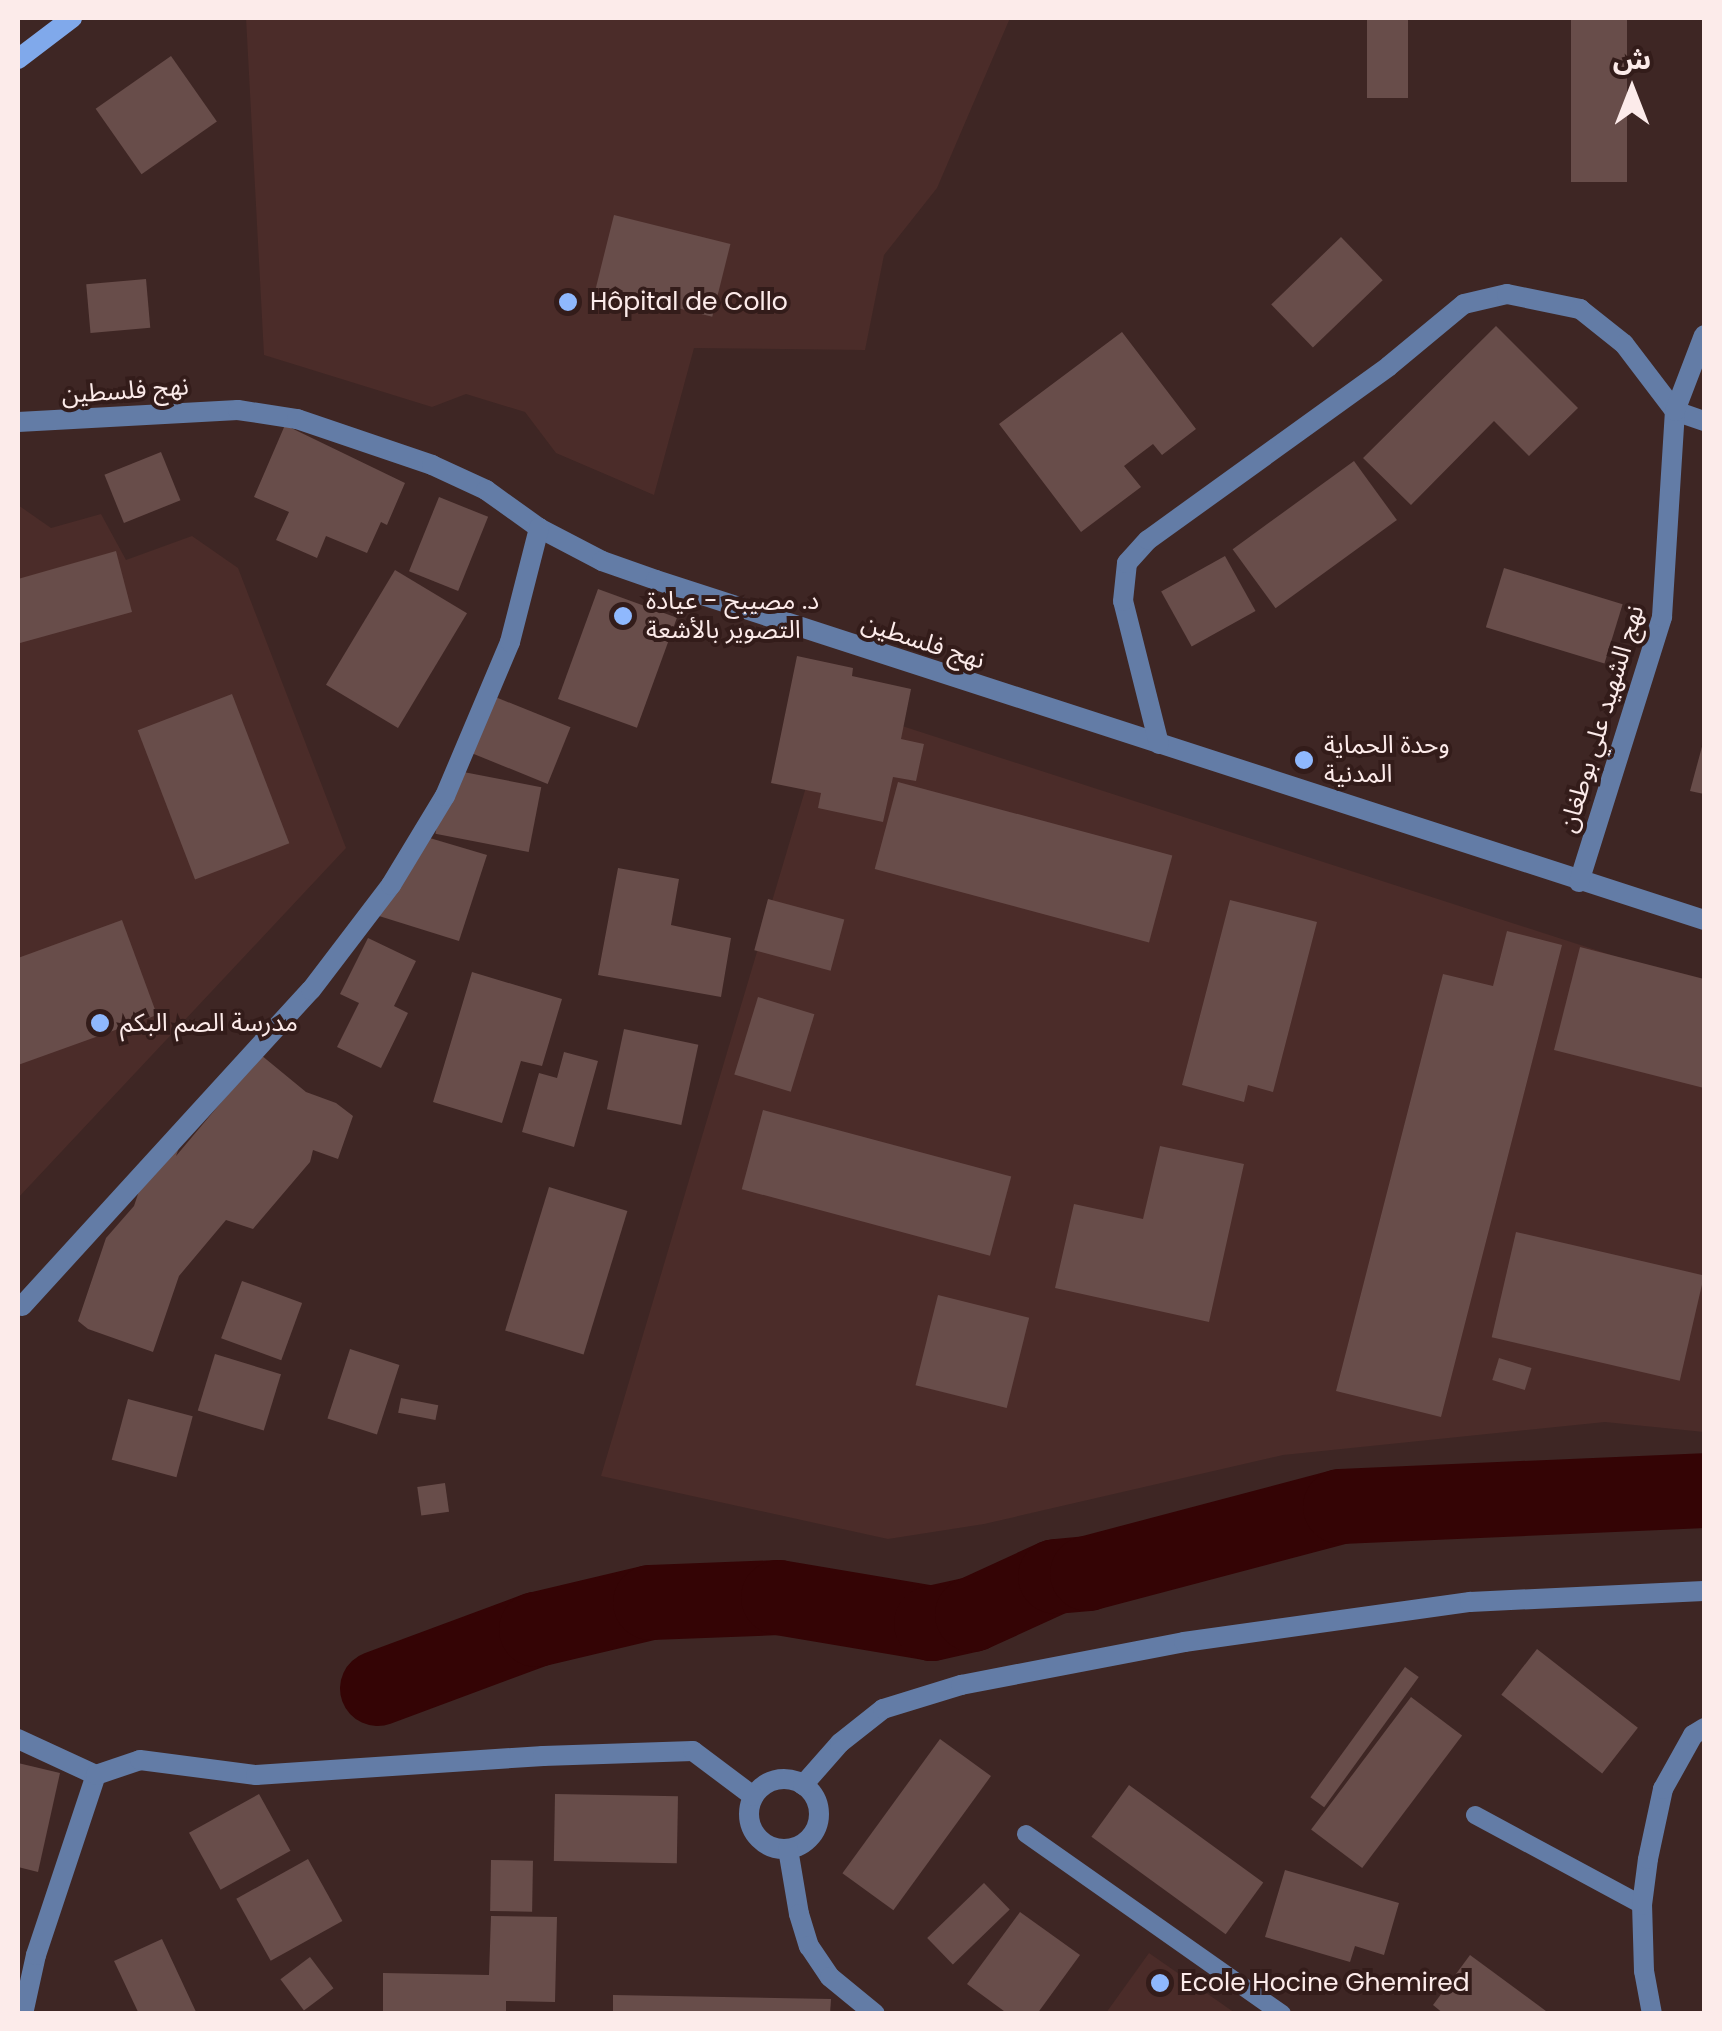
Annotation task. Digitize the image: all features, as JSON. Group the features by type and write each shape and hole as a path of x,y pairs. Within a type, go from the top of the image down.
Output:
{"street":[{"path":"18,59 72,18"},
{"path":"1159,744 1124,601 1122,584 1128,564 1148,540 1389,366 1464,304 1506,294 1580,309 1624,344 1674,411 1704,421"},
{"name":"نهج الشهيد علي بوطغان","path":"1579,882 1662,617 1674,411 1704,336"},
{"name":"نهج فلسطين","path":"18,422 238,410 296,418 432,465 486,490 539,528 602,561 686,591 1704,920"},
{"path":"22,1306 311,990 391,885 445,796 510,642 539,528"},
{"path":"802,1784 840,1743 883,1708 961,1685 1184,1642 1470,1602 1704,1590"},
{"path":"1652,2014 1642,1906 1663,1790 1693,1734 1704,1728"},
{"path":"18,1739 96,1775 140,1760 256,1775 524,1757 692,1752 753,1796"},
{"path":"23,2014 36,1955 96,1775"},
{"path":"781,1779 802,1784 817,1801 818,1822 808,1840 788,1849 758,1839 748,1818 753,1796 770,1782 781,1779"},
{"path":"788,1849 798,1914 809,1946 830,1977 875,2014"}],"lane":[{"path":"1476,1815 1642,1906"},
{"path":"1026,1834 1282,2014"}],"shaded area":[{"name":"Hôpital de Collo","path":"246,18 1010,18 937,188 884,255 865,350 694,348 654,495 556,453 525,412 466,394 432,407 264,355"},
{"name":"مدرسة الصم البكم","path":"18,505 51,528 101,514 126,560 192,536 238,568 346,848 18,1198"},
{"path":"831,703 1704,985 1704,1432 1605,1422 1283,1455 984,1524 888,1539 601,1476"},
{"name":"Ecole Hocine Ghemired","path":"1149,1953 1235,2013 1106,2013"}],"building":[{"path":"1367,18 1408,18 1408,98 1367,98"},
{"path":"1571,18 1627,18 1627,182 1571,182"},
{"path":"171,56 217,122 142,174 96,109"},
{"path":"614,215 730,244 712,317 596,288"},
{"path":"1341,237 1383,280 1313,348 1271,304"},
{"path":"146,279 150,328 90,333 86,284"},
{"path":"1496,326 1578,408 1529,456 1494,421 1411,505 1363,458"},
{"path":"1122,332 1196,429 1162,455 1153,444 1124,466 1141,487 1081,532 999,424"},
{"path":"285,425 405,483 387,525 381,522 367,553 326,536 317,558 276,540 289,512 254,497"},
{"path":"161,452 180,500 124,523 104,475"},
{"path":"1354,461 1397,520 1276,608 1233,549"},
{"path":"439,497 488,517 458,591 409,571"},
{"path":"116,551 132,612 20,643 18,579"},
{"path":"1225,556 1256,611 1192,646 1161,591"},
{"path":"1504,568 1623,604 1604,664 1486,627"},
{"path":"395,570 467,613 398,728 326,685"},
{"path":"598,589 677,618 637,728 558,699"},
{"path":"797,656 853,668 852,676 911,689 901,739 924,744 916,781 893,777 883,822 818,808 821,793 771,783"},
{"path":"232,694 289,843 195,880 138,730"},
{"path":"488,694 571,727 548,784 465,751"},
{"path":"1704,743 1704,794 1690,791"},
{"path":"448,769 541,787 529,852 435,834"},
{"path":"898,782 1172,856 1149,942 875,869"},
{"path":"423,836 487,855 459,941 379,916"},
{"path":"618,868 679,879 671,925 731,938 721,997 598,975"},
{"path":"768,899 844,919 831,971 754,950"},
{"path":"1230,900 1317,922 1273,1092 1248,1085 1244,1102 1182,1085"},
{"path":"122,920 157,1015 18,1065 18,958"},
{"path":"1507,931 1562,945 1441,1417 1336,1391 1443,974 1493,986"},
{"path":"368,938 416,961 394,1006 408,1013 381,1068 337,1047 359,1003 340,994"},
{"path":"1580,947 1704,979 1704,1088 1554,1050"},
{"path":"472,972 562,999 542,1066 521,1061 502,1123 433,1102"},
{"path":"758,997 814,1014 791,1092 734,1074"},
{"path":"624,1029 698,1045 681,1125 607,1109"},
{"path":"564,1052 598,1061 574,1147 522,1132 539,1073 557,1078"},
{"path":"261,1055 306,1092 336,1103 353,1116 338,1159 313,1150 310,1162 253,1229 226,1220 179,1276 153,1352 88,1329 78,1321 106,1238 134,1206 139,1191 181,1142 176,1156"},
{"path":"763,1110 1011,1177 990,1256 742,1189"},
{"path":"1160,1146 1244,1164 1209,1322 1055,1288 1074,1204 1143,1219"},
{"path":"549,1187 627,1211 584,1354 505,1330"},
{"path":"1516,1232 1704,1275 1680,1381 1492,1337"},
{"path":"242,1281 302,1303 281,1360 221,1338"},
{"path":"938,1295 1029,1318 1007,1408 916,1385"},
{"path":"350,1349 399,1365 377,1434 327,1418"},
{"path":"215,1354 281,1374 264,1431 198,1410"},
{"path":"1499,1358 1532,1368 1525,1390 1492,1380"},
{"path":"401,1398 438,1405 435,1420 398,1413"},
{"path":"128,1399 193,1416 176,1477 112,1460"},
{"path":"445,1483 449,1512 421,1516 417,1487"},
{"path":"1537,1649 1638,1728 1602,1774 1501,1695"},
{"path":"1405,1667 1419,1677 1324,1807 1310,1797"},
{"path":"1411,1697 1462,1736 1362,1868 1311,1830"},
{"path":"940,1739 991,1776 893,1910 842,1873"},
{"path":"18,1763 60,1773 38,1872 18,1867"},
{"path":"1129,1785 1263,1883 1226,1934 1091,1837"},
{"path":"259,1794 291,1851 221,1890 189,1833"},
{"path":"555,1794 678,1796 677,1863 554,1861"},
{"path":"308,1859 342,1921 271,1961 236,1899"},
{"path":"491,1860 533,1861 532,1912 490,1911"},
{"path":"1285,1870 1399,1903 1384,1955 1355,1946 1350,1962 1265,1937"},
{"path":"984,1883 1010,1910 953,1964 927,1938"},
{"path":"1020,1912 1080,1955 1037,2014 1008,2014 967,1984"},
{"path":"491,1916 557,1917 555,2002 506,2001 506,2014 383,2014 383,1973 489,1975"},
{"path":"162,1939 197,2014 139,2014 114,1961"},
{"path":"1470,1955 1550,2014 1444,2014 1433,2005"},
{"path":"310,1957 333,1988 304,2010 280,1979"},
{"path":"613,1995 831,1999 830,2014 613,2014"}],"waterway":[{"path":"377,1688 536,1629 650,1602 778,1597 931,1623 972,1614 1055,1576 1087,1573 1340,1506 1704,1490"}],"place":[{"name":"Hôpital de Collo","path":"568,302"},
{"name":"د. مصيبح - عيادة التصوير بالأشعة","path":"623,616"},
{"name":"وحدة الحماية المدنية","path":"1304,760"},
{"name":"مدرسة الصم البكم","path":"100,1023"},
{"name":"Ecole Hocine Ghemired","path":"1160,1983"}]}
